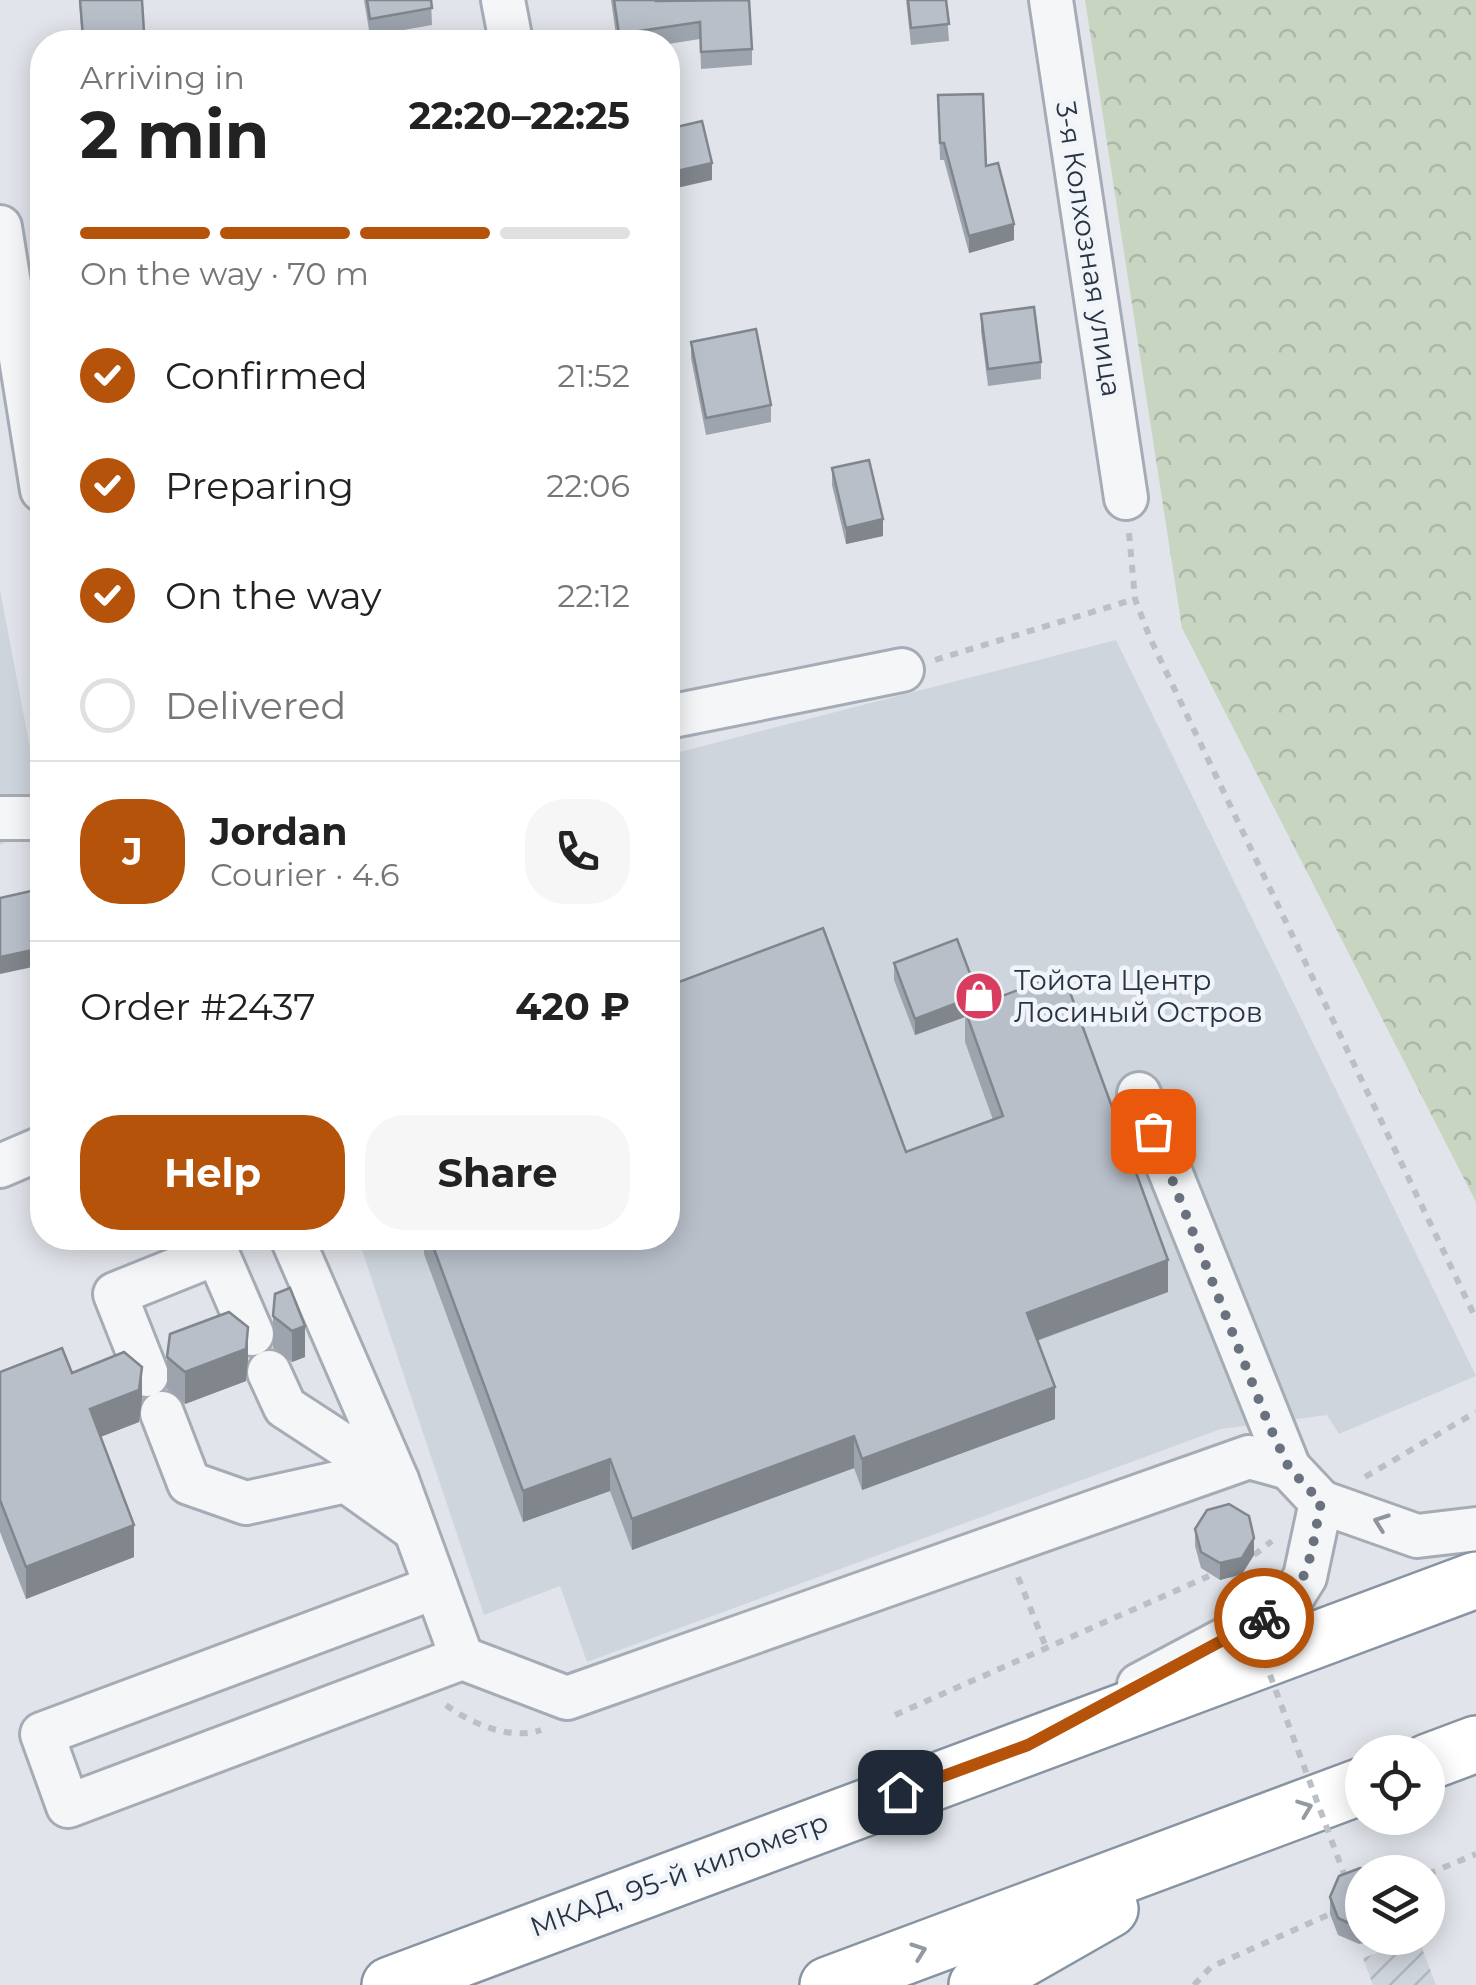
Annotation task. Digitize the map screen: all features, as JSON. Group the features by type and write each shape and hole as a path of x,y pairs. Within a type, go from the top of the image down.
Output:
{"highway":[{"name":"МКАД, 95-й километр","path":"390,1985 463,1954 1476,1580"},
{"path":"1445,1756 1476,1744"},
{"path":"828,1985 1345,1792"},
{"path":"977,1985 1246,1830"},
{"path":"371,1985 463,1954"}],"street":[{"path":"502,0 508,30"},
{"name":"3-я Колхозная улица","path":"1051,0 1126,498"},
{"path":"0,227 30,415"},
{"path":"680,715 902,670"},
{"path":"0,818 30,818"},
{"path":"1139,1094 1289,1468 1321,1502 1418,1536 1476,1529"},
{"path":"0,1166 30,1153"},
{"path":"297,1250 398,1480 462,1658"},
{"path":"398,1480 285,1408 217,1253 114,1294 190,1482 246,1503 346,1481 415,1530"},
{"path":"436,1587 42,1734 68,1806 462,1658 566,1698 1248,1456 1289,1468"},
{"path":"1028,1745 1286,1607 1305,1577 1321,1502"}],"path":[{"path":"1126,498 1134,599 1150,638 1476,1319"},
{"path":"902,670 1134,599"},
{"path":"1012,1560 1048,1650"},
{"path":"1206,1567 1226,1569 1345,1878"},
{"path":"895,1715 1209,1576"},
{"path":"1445,1867 1476,1854"},
{"path":"1194,1985 1211,1967 1330,1914"}],"shaded area":[{"path":"0,590 30,748 30,831 0,845"},
{"name":"Тойота Центр Лосиный Остров","path":"1116,640 1476,1376 1339,1434 1327,1415 1221,1429 587,1662 560,1586 484,1615 362,1250 680,1250 680,752"},
{"path":"1425,1955 1436,1985 1373,1985 1363,1958"}],"green space":[{"path":"1085,0 1476,0 1476,1202 1182,628"}],"building":[{"path":"80,0 142,0 144,30 82,30"},
{"path":"367,0 431,0 432,8 370,19"},
{"path":"614,0 749,0 752,49 701,52 700,22 618,30"},
{"path":"908,0 946,0 949,24 911,28"},
{"path":"983,94 986,166 998,163 1014,224 969,236 944,143 940,143 938,95"},
{"path":"702,121 712,163 680,170 680,126"},
{"path":"1034,307 1041,362 988,369 981,314"},
{"path":"756,329 771,405 706,418 691,342"},
{"path":"869,460 883,519 846,528 832,468"},
{"path":"30,891 30,951 0,957 0,898"},
{"path":"823,928 906,1152 1003,1116 965,1010 1063,973 1168,1260 1027,1313 1055,1387 862,1459 854,1436 632,1519 610,1459 523,1491 434,1250 680,1250 680,982"},
{"path":"957,939 978,995 915,1019 894,963"},
{"path":"290,1288 305,1326 292,1331 273,1316 275,1294"},
{"path":"229,1312 248,1327 246,1349 185,1372 167,1357 170,1334"},
{"path":"62,1348 72,1373 124,1352 142,1367 139,1390 90,1409 134,1525 26,1567 0,1500 0,1372"},
{"path":"1229,1504 1249,1516 1254,1538 1242,1558 1220,1563 1201,1552 1195,1529 1207,1510"},
{"path":"1345,1874 1345,1921 1338,1918 1330,1897 1339,1876"}],"way so far":[{"path":"1153,1131 1268,1423 1289,1468 1321,1502 1305,1577 1286,1607 1264,1618"}],"place":[{"name":"Тойота Центр Лосиный Остров","path":"979,996"}],"route":[{"path":"900,1792 1028,1745 1264,1618"}]}
